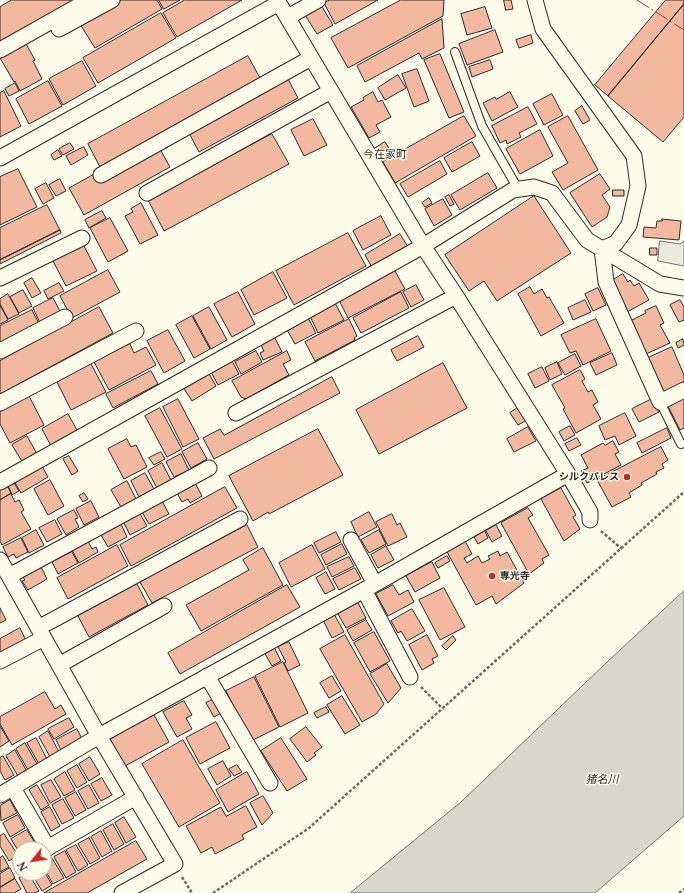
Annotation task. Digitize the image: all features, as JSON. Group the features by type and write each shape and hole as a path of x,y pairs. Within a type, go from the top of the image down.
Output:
{"street":[{"path":"0,50 89,0"},
{"path":"59,30 112,0"},
{"path":"288,17 318,0"},
{"path":"535,0 543,29 634,156 638,186 629,225 616,243 602,249"},
{"path":"0,158 278,1 423,246 568,474 590,512 590,520"},
{"path":"101,174 312,58"},
{"path":"147,193 331,91"},
{"path":"0,482 423,246 513,190 534,187 552,193 587,240 660,284 684,288"},
{"path":"0,278 82,238"},
{"path":"602,249 606,282 660,402 684,390"},
{"path":"236,413 456,296"},
{"path":"0,351 66,317"},
{"path":"0,403 136,331"},
{"path":"9,576 209,468"},
{"path":"40,841 6,791 99,736 369,587 568,474"},
{"path":"0,661 41,633 240,519"},
{"path":"351,540 369,587 410,677"},
{"path":"0,560 99,736 174,864 122,893"},
{"path":"59,665 164,606"},
{"path":"207,676 270,783"},
{"path":"52,846 136,797"}],"lane":[{"path":"455,52 482,126 518,189"},
{"path":"660,402 681,444"}],"path":[{"path":"213,893 309,828 684,492"},
{"path":"590,520 622,549"},
{"path":"410,677 442,708"},
{"path":"181,875 192,893"},
{"path":"679,893 684,888"}],"shaded area":[{"path":"660,241 680,244 684,241 684,266 658,261"}],"water":[{"name":"猪名川","path":"684,591 684,816 595,893 350,893 461,802 606,663"}],"building":[{"path":"12,0 75,0 0,44 0,7"},
{"path":"122,0 157,0 162,9 95,48 80,24"},
{"path":"159,0 180,0 164,9"},
{"path":"185,0 242,0 177,37 163,13"},
{"path":"330,0 378,0 335,24 324,3"},
{"path":"401,0 444,0 443,16 348,68 331,38"},
{"path":"504,0 511,0 513,9 506,10"},
{"path":"666,0 684,0 684,4 608,96 595,85"},
{"path":"684,4 684,117 663,142 608,96"},
{"path":"321,5 333,25 317,34 305,15"},
{"path":"485,7 492,28 467,35 461,14"},
{"path":"161,13 176,38 98,83 83,58"},
{"path":"442,19 444,48 422,59 419,53 365,82 357,66"},
{"path":"495,30 503,52 467,65 459,44"},
{"path":"531,35 533,43 519,48 516,40"},
{"path":"25,42 35,60 33,61 42,79 20,91 0,56"},
{"path":"440,54 464,112 449,118 424,60"},
{"path":"248,56 260,78 100,167 88,144"},
{"path":"490,60 493,69 472,77 469,67"},
{"path":"82,61 96,86 63,105 49,79"},
{"path":"417,69 429,101 414,107 402,74"},
{"path":"398,75 406,88 385,100 378,88"},
{"path":"288,79 298,98 199,152 189,133"},
{"path":"48,81 62,106 29,124 16,99"},
{"path":"15,83 19,91 9,96 5,89"},
{"path":"4,91 21,126 0,137 0,93"},
{"path":"373,92 378,102 382,100 391,117 376,125 380,132 369,138 351,107 364,100 363,98"},
{"path":"510,92 518,107 492,121 483,103 495,97 496,99"},
{"path":"552,94 563,115 544,125 533,104"},
{"path":"582,106 590,120 583,124 575,111"},
{"path":"528,107 537,124 519,133 521,137 507,144 506,140 500,143 492,126"},
{"path":"464,116 476,136 395,183 383,162"},
{"path":"568,116 598,170 563,190 552,172 568,163 548,127"},
{"path":"313,119 327,145 304,156 291,130"},
{"path":"540,130 553,156 520,174 506,149"},
{"path":"272,134 289,164 164,231 148,200"},
{"path":"385,142 392,153 381,160 374,149"},
{"path":"472,142 480,156 452,172 444,158"},
{"path":"70,143 74,149 63,155 59,149"},
{"path":"84,147 88,155 71,165 66,156"},
{"path":"160,149 170,167 84,215 69,188 96,173"},
{"path":"58,150 62,156 54,160 51,155"},
{"path":"440,161 447,174 408,197 400,184"},
{"path":"18,169 37,207 0,225 0,177"},
{"path":"488,173 497,188 460,210 451,195"},
{"path":"600,174 610,189 602,195 610,207 607,217 592,227 570,193"},
{"path":"60,179 66,191 56,196 49,185"},
{"path":"46,183 54,198 43,204 35,189"},
{"path":"613,190 624,190 624,196 613,196"},
{"path":"449,195 454,204 450,206 445,197"},
{"path":"534,196 571,253 497,301 484,281 469,291 445,255"},
{"path":"429,198 432,203 425,207 422,203"},
{"path":"443,199 452,215 434,226 425,209"},
{"path":"141,203 158,235 140,244 125,216 133,212 131,209"},
{"path":"47,205 60,230 0,260 0,228"},
{"path":"102,211 106,218 89,228 85,220"},
{"path":"381,216 391,235 363,250 353,231"},
{"path":"110,218 128,251 108,262 90,228"},
{"path":"662,219 681,221 679,240 643,237 644,227 656,228 657,221 662,221"},
{"path":"60,230 61,233 0,264 0,260"},
{"path":"348,233 366,266 294,305 276,271"},
{"path":"400,234 408,247 373,269 365,255"},
{"path":"84,246 97,271 66,286 53,261"},
{"path":"650,248 657,248 657,255 650,255"},
{"path":"108,270 120,292 72,318 60,296"},
{"path":"395,271 405,289 348,318 339,300"},
{"path":"273,272 287,298 254,315 241,290"},
{"path":"623,274 628,282 630,280 634,286 639,283 649,300 627,312 612,288 616,286 613,280"},
{"path":"32,278 41,293 32,298 24,283"},
{"path":"59,283 64,291 48,299 44,291"},
{"path":"416,285 424,300 411,307 403,292"},
{"path":"530,287 534,294 542,289 547,298 549,297 564,323 541,336 518,294"},
{"path":"598,288 606,305 593,311 585,294"},
{"path":"23,290 32,306 19,313 10,297"},
{"path":"238,292 255,324 232,337 214,304"},
{"path":"401,292 409,308 361,333 353,318"},
{"path":"8,294 19,314 8,319 0,304 0,299"},
{"path":"53,298 61,313 40,323 33,308"},
{"path":"585,300 591,312 573,320 568,308"},
{"path":"680,300 684,307 684,320 679,322 670,305"},
{"path":"335,303 344,320 318,333 310,316"},
{"path":"0,305 8,320 0,324"},
{"path":"656,306 664,323 660,325 670,343 646,354 630,321"},
{"path":"99,307 113,333 0,394 0,361"},
{"path":"209,307 227,340 211,349 193,316"},
{"path":"32,310 39,324 0,344 0,326"},
{"path":"192,316 210,349 194,358 176,325"},
{"path":"307,316 316,333 295,344 286,328"},
{"path":"349,319 357,336 354,338 355,340 315,361 305,342"},
{"path":"596,319 611,351 583,365 576,351 570,353 561,335"},
{"path":"168,330 185,361 164,373 147,341"},
{"path":"418,336 424,347 397,361 391,350"},
{"path":"275,338 282,352 263,360 260,353 264,351 261,345"},
{"path":"683,339 684,345 678,348 676,343"},
{"path":"130,344 134,353 146,347 156,365 109,390 94,362"},
{"path":"672,347 684,375 684,382 663,392 648,358"},
{"path":"256,351 262,362 241,374 235,362"},
{"path":"287,351 291,360 283,364 289,375 246,399 241,397 232,381"},
{"path":"612,353 617,365 596,375 590,363"},
{"path":"575,354 581,366 565,375 558,363"},
{"path":"232,361 239,374 218,385 211,372"},
{"path":"557,362 562,374 550,380 545,368"},
{"path":"443,363 467,408 379,454 356,410"},
{"path":"91,364 106,392 71,410 57,382"},
{"path":"542,367 549,381 535,388 528,374"},
{"path":"580,370 585,379 582,381 588,392 592,390 598,402 593,405 601,419 576,433 563,409 565,408 552,385"},
{"path":"151,371 158,384 113,408 106,394"},
{"path":"208,372 216,386 192,401 183,387"},
{"path":"332,377 340,393 214,459 203,438 220,429 224,435"},
{"path":"29,396 44,425 10,443 0,424 0,412"},
{"path":"684,396 684,428 680,430 667,404"},
{"path":"178,399 199,439 183,447 163,407"},
{"path":"652,399 659,412 639,422 632,409"},
{"path":"519,407 527,420 518,425 510,413"},
{"path":"160,408 182,449 167,457 145,416"},
{"path":"625,413 636,436 619,445 615,436 605,440 599,426"},
{"path":"68,414 77,430 51,446 42,429"},
{"path":"570,426 575,435 564,441 559,432"},
{"path":"528,427 536,441 514,452 507,439"},
{"path":"667,428 671,438 642,453 637,443"},
{"path":"318,429 343,475 253,521 229,476"},
{"path":"27,436 37,454 23,463 12,445"},
{"path":"577,438 581,445 569,451 565,444"},
{"path":"127,439 131,447 136,445 147,467 124,479 108,449"},
{"path":"613,441 619,452 615,454 621,465 587,483 581,471 588,468 581,455 603,443 605,445"},
{"path":"198,443 207,459 191,468 182,452"},
{"name":"シルクパレス","path":"661,447 668,460 662,464 664,468 656,472 657,474 641,483 642,485 629,493 631,497 612,507 597,480"},
{"path":"161,452 165,459 154,465 149,458"},
{"path":"181,454 189,470 174,477 166,462"},
{"path":"69,456 78,471 72,475 63,459"},
{"path":"162,463 171,480 157,488 148,471"},
{"path":"42,466 48,477 21,493 14,481"},
{"path":"145,473 154,489 139,497 131,481"},
{"path":"50,480 64,506 48,515 34,489"},
{"path":"127,481 136,499 121,507 111,490"},
{"path":"14,483 19,491 12,495 8,486"},
{"path":"195,483 202,496 190,503 188,499 182,502 177,493"},
{"path":"7,485 11,493 0,500 0,489"},
{"path":"225,487 237,508 131,566 120,545"},
{"path":"561,488 576,515 573,517 580,529 564,541 541,499"},
{"path":"84,493 88,499 83,502 79,496"},
{"path":"11,494 15,502 19,500 24,510 21,512 31,529 2,545 0,541 0,500"},
{"path":"91,501 99,517 84,525 76,509"},
{"path":"162,501 169,514 149,524 142,512"},
{"path":"528,508 533,515 528,518 549,555 542,559 544,563 529,574 501,523"},
{"path":"74,510 78,518 75,519 79,527 66,535 57,519"},
{"path":"139,512 147,526 130,535 123,521"},
{"path":"369,512 377,527 358,537 351,522"},
{"path":"392,514 397,525 400,523 407,537 388,546 376,522"},
{"path":"55,520 62,534 47,542 39,528"},
{"path":"121,524 127,537 108,547 101,535"},
{"path":"247,525 258,547 152,603 140,582"},
{"path":"496,525 502,536 492,542 486,531"},
{"path":"36,530 44,545 29,553 22,538"},
{"path":"379,530 386,544 369,553 361,540"},
{"path":"485,531 488,538 478,544 474,537"},
{"path":"336,532 341,542 319,553 314,543"},
{"path":"21,538 28,552 16,558 14,554 8,557 3,547"},
{"path":"88,541 92,549 96,547 98,552 79,563 72,550"},
{"path":"465,541 472,554 464,558 467,563 478,556 482,563 490,559 488,556 498,551 500,556 507,552 524,583 496,604 492,596 476,605 446,550"},
{"path":"342,544 347,554 326,565 321,555"},
{"path":"117,545 128,566 68,599 57,578"},
{"path":"312,545 325,569 291,587 279,563"},
{"path":"386,546 394,560 378,568 371,555"},
{"path":"263,548 283,585 201,631 186,605 249,570 243,560"},
{"path":"72,552 78,563 58,574 52,562"},
{"path":"447,556 450,561 438,568 435,563"},
{"path":"349,557 354,566 332,577 327,567"},
{"path":"432,562 440,578 415,592 406,576"},
{"path":"40,565 47,579 28,590 22,581 25,580 22,576"},
{"path":"355,568 361,579 339,590 333,579"},
{"path":"326,572 335,589 325,594 316,578"},
{"path":"137,584 148,605 89,637 78,616"},
{"path":"287,585 300,607 180,674 168,653"},
{"path":"393,585 399,595 408,590 414,602 388,616 376,594"},
{"path":"444,588 465,627 440,640 419,600"},
{"path":"358,603 366,618 346,628 338,614"},
{"path":"0,608 6,620 0,623"},
{"path":"412,609 425,631 407,641 401,631 398,633 391,621"},
{"path":"334,614 344,632 332,638 323,620"},
{"path":"366,620 372,630 353,641 347,630"},
{"path":"20,628 26,641 0,655 0,639"},
{"path":"374,632 390,661 370,672 354,643"},
{"path":"345,635 384,704 376,714 362,722 320,649"},
{"path":"427,635 438,656 432,659 434,663 422,670 409,645"},
{"path":"453,636 456,640 446,650 442,646"},
{"path":"289,642 300,665 288,671 284,663 286,662 278,647"},
{"path":"274,647 281,661 272,666 264,652"},
{"path":"283,662 308,713 280,727 255,676"},
{"path":"387,664 401,688 388,703 370,674"},
{"path":"332,676 341,691 329,698 320,683"},
{"path":"254,677 279,727 251,741 226,691"},
{"path":"45,692 55,709 61,705 66,714 12,745 0,724 0,717"},
{"path":"342,696 360,725 345,734 327,705"},
{"path":"214,699 221,713 214,717 206,703"},
{"path":"184,701 192,715 186,718 192,729 177,737 163,712"},
{"path":"326,707 329,712 317,718 314,713"},
{"path":"154,715 169,742 125,766 110,739"},
{"path":"69,718 74,727 54,739 48,729"},
{"path":"216,722 230,748 200,764 186,738"},
{"path":"0,726 9,741 0,747"},
{"path":"306,727 322,747 314,753 316,755 307,762 290,739"},
{"path":"77,729 82,739 61,750 56,740"},
{"path":"48,731 59,752 50,757 39,737"},
{"path":"36,738 47,759 39,764 27,743"},
{"path":"281,738 307,779 287,791 261,751"},
{"path":"183,740 220,803 179,827 142,764"},
{"path":"25,743 37,764 28,770 16,749"},
{"path":"15,750 26,770 18,776 6,756"},
{"path":"3,756 14,775 5,780 0,771 0,758"},
{"path":"90,757 100,774 89,781 79,764"},
{"path":"223,761 231,776 217,785 208,769"},
{"path":"77,765 87,782 77,788 67,771"},
{"path":"237,765 242,772 234,776 229,769"},
{"path":"65,772 75,790 64,796 54,779"},
{"path":"247,772 259,794 228,812 216,790"},
{"path":"102,778 112,795 101,801 91,784"},
{"path":"51,780 61,797 50,803 41,785"},
{"path":"37,785 49,805 41,810 29,790"},
{"path":"89,785 99,803 88,809 78,791"},
{"path":"76,792 86,810 75,816 65,798"},
{"path":"263,796 273,813 262,825 250,803"},
{"path":"63,799 74,818 62,824 52,805"},
{"path":"10,800 17,813 1,821 0,806"},
{"path":"246,806 257,827 242,835 244,839 215,854 212,847 201,853 186,826 221,807 226,816"},
{"path":"50,807 60,826 51,831 41,812"},
{"path":"18,815 25,828 10,837 3,823"},
{"path":"124,817 136,837 126,843 115,823"},
{"path":"113,824 124,844 114,850 103,830"},
{"path":"27,830 34,841 12,841 11,839"},
{"path":"101,831 112,851 102,857 91,837"},
{"path":"4,834 12,846 12,859 9,861 0,846 0,836"},
{"path":"89,838 100,858 90,864 78,844"},
{"path":"136,841 147,859 87,893 44,893"},
{"path":"76,845 88,865 78,871 66,850"},
{"path":"65,851 76,872 66,878 54,857"},
{"path":"3,856 9,867 0,872 0,858"},
{"path":"52,858 64,878 53,884 51,881"},
{"path":"10,868 12,872 12,880 0,887 0,874"},
{"path":"12,881 16,881 21,889 14,893 0,893 0,888"},
{"path":"21,881 33,881 39,891 35,893 27,893"},
{"path":"36,881 50,881 52,885 42,891"}],"power":[{"path":"637,0 684,30"}],"place":[{"name":"シルクパレス","path":"627,477"},
{"name":"専光寺","path":"492,576"}],"district":[{"name":"今在家町","path":"385,155"}]}
